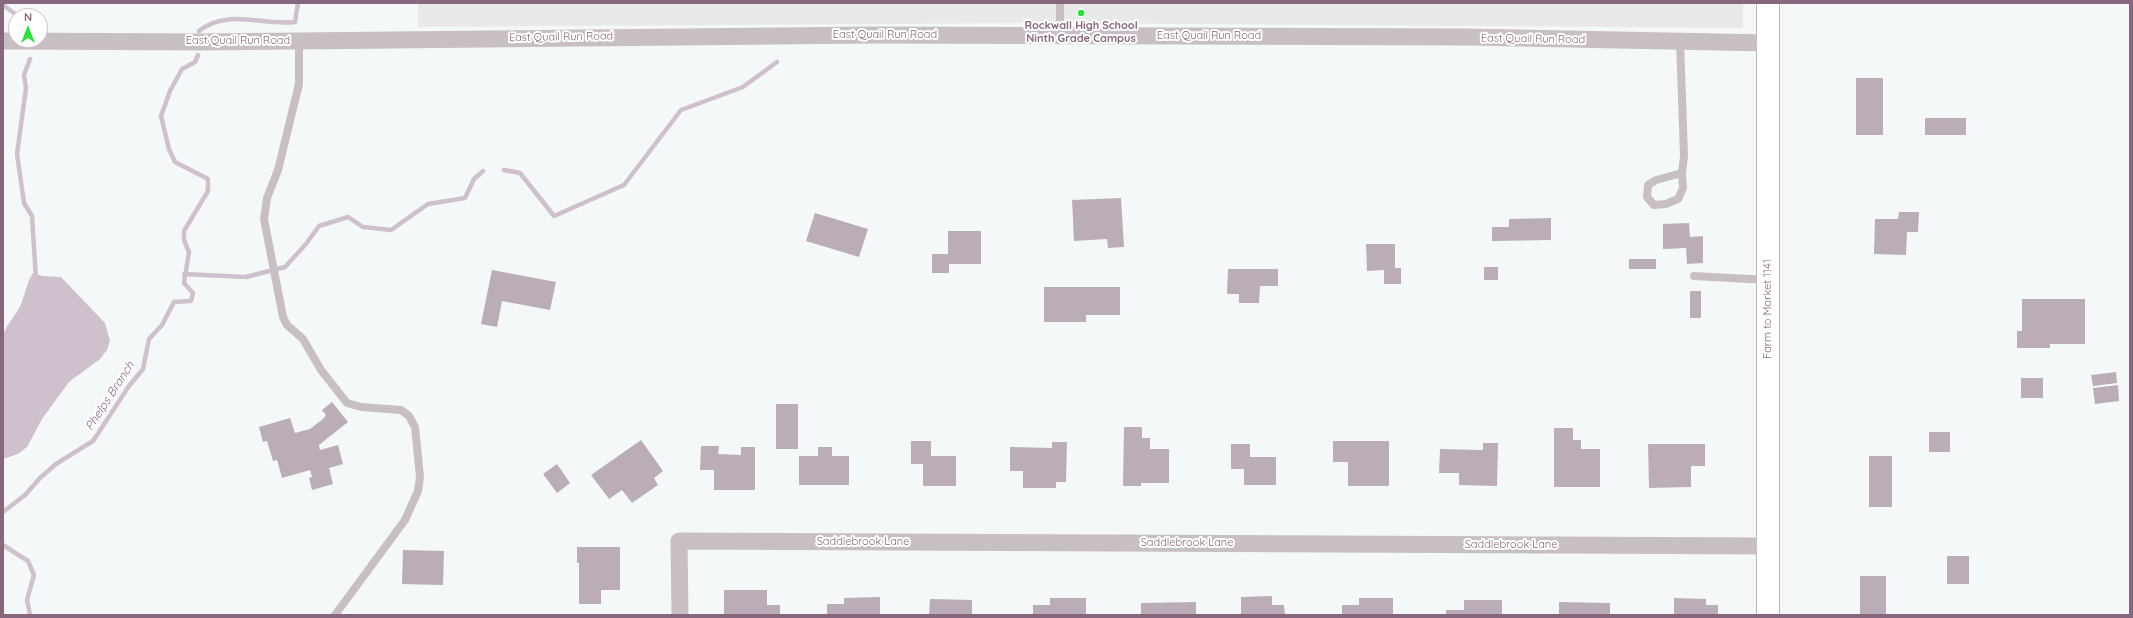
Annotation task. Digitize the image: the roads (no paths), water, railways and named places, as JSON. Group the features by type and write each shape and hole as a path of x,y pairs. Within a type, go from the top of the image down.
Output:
{"street":[{"name":"Farm to Market 1141","path":"1768,3 1768,615"},
{"name":"East Quail Run Road","path":"3,41 298,41 787,35 1468,37 1768,43"},
{"name":"Saddlebrook Lane","path":"680,615 680,541 1768,546"}],"lane":[{"path":"1060,3 1060,36"},
{"path":"298,41 299,84 278,170 266,198 264,219 279,298 287,325 303,339 321,370 348,403 362,407 392,408 401,410 409,416 415,427 420,478 418,491 405,520 335,615"},
{"path":"1680,42 1684,156 1682,173 1683,188 1678,199 1666,204 1654,205 1647,197 1648,185 1656,180 1682,173"},
{"path":"1694,276 1768,280"}],"waterway":[{"name":"Phelps Branch","path":"199,31 210,24 221,20 246,19 283,23 295,22 298,3"},
{"path":"3,5 8,9"},
{"name":"Phelps Branch","path":"3,512 25,495 40,478 56,464 93,441 129,386 143,369 149,339 162,325 174,302 191,301 193,293 184,283 189,252 184,240 184,231 208,191 208,179 175,162 169,149 161,116 170,91 182,69 195,62 198,55"},
{"path":"30,59 24,75 26,88 17,154 24,203 32,216 36,279"},
{"path":"504,170 520,173 554,216 624,185 681,110 743,87 777,62"},
{"path":"184,274 246,277 285,267 306,244 319,226 348,217 363,227 391,230 428,204 465,198 474,179 483,171"},
{"name":"Phelps Branch","path":"3,545 28,561 34,575 27,600 30,615"}],"place":[{"name":"Rockwall High School Ninth Grade Campus","path":"1081,13"}]}
